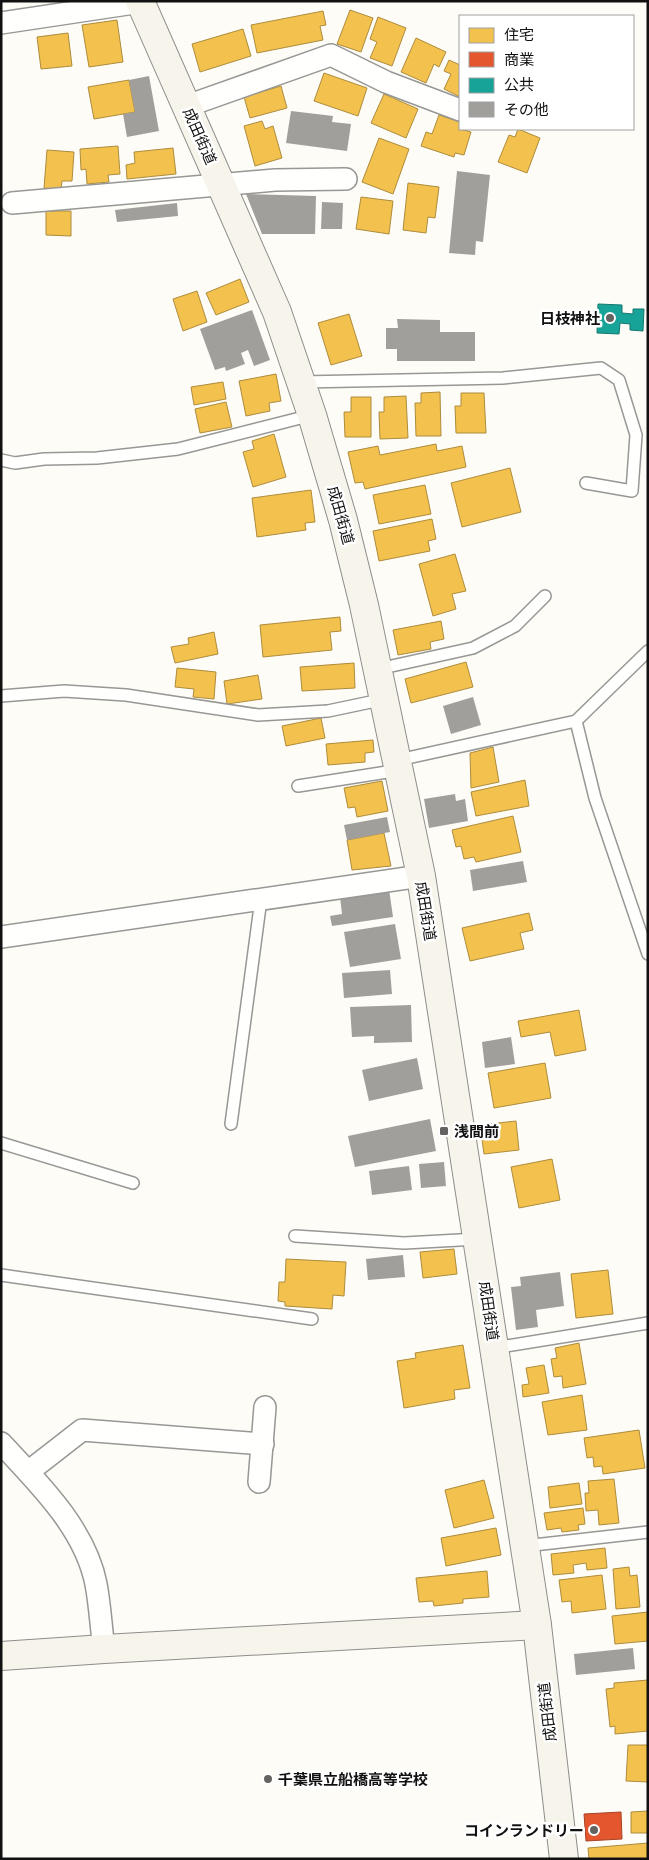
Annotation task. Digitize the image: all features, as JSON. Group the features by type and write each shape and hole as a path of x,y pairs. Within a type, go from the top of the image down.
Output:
{"street":[{"path":"1,23 141,2"},
{"name":"成田街道","path":"141,2 277,312 312,415 343,520 364,605 421,876 525,1546 564,1859"},
{"path":"187,106 331,55 386,82 459,110"},
{"path":"12,203 221,184 346,178"},
{"path":"1,937 421,876"},
{"path":"259,1482 266,1407"},
{"path":"28,1472 82,1430 262,1444"},
{"path":"1,1442 68,1520 85,1552 96,1583 104,1649"},
{"path":"1,1656 536,1625"}],"lane":[{"path":"302,382 503,378 601,368 619,380 636,435 632,491 586,483"},
{"path":"1,460 15,463 44,459 97,458 178,449 312,415"},
{"path":"378,669 473,648 516,626 545,596"},
{"path":"298,786 399,765 576,721 648,651"},
{"path":"1,696 64,690 126,695 258,715 328,711 385,699"},
{"path":"576,721 595,798 648,954"},
{"path":"230,1124 261,899"},
{"path":"1,1143 133,1183"},
{"path":"295,1236 404,1243 478,1239"},
{"path":"1,1275 312,1318"},
{"path":"494,1348 648,1323"},
{"path":"525,1546 648,1532"}],"building: 住宅":[{"path":"350,10 373,18 361,52 337,44"},
{"path":"323,11 326,25 320,26 323,40 257,53 251,25"},
{"path":"378,17 406,28 392,66 370,58 377,42 370,39"},
{"path":"117,20 123,62 89,67 82,25"},
{"path":"243,29 251,56 200,72 192,44"},
{"path":"68,33 72,66 41,69 37,37"},
{"path":"416,38 446,52 439,67 434,64 426,83 401,72"},
{"path":"449,60 459,65 459,96 444,89 451,74 444,71"},
{"path":"324,73 367,88 358,116 314,101"},
{"path":"129,80 135,112 94,119 88,87"},
{"path":"281,86 287,108 250,118 244,97"},
{"path":"384,94 418,109 406,138 371,123"},
{"path":"439,115 459,122 459,130 471,132 464,155 455,153 454,157 421,146 426,132 432,134"},
{"path":"262,121 265,129 273,126 282,158 255,166 244,126"},
{"path":"518,130 520,130 540,138 527,173 498,162 509,135 515,137"},
{"path":"379,138 409,149 393,194 362,182"},
{"path":"118,146 120,174 108,175 109,182 87,184 86,169 81,170 80,149"},
{"path":"173,148 176,174 127,179 126,165 135,163 134,152"},
{"path":"47,150 74,152 72,181 62,181 61,190 44,188"},
{"path":"408,183 439,187 435,218 428,217 426,233 403,230"},
{"path":"361,197 393,201 389,234 356,229"},
{"path":"46,211 71,211 71,236 46,235"},
{"path":"240,279 249,302 216,315 206,293"},
{"path":"197,291 207,322 183,331 173,299"},
{"path":"349,314 362,356 331,365 318,323"},
{"path":"276,374 281,401 269,403 270,411 246,416 239,381"},
{"path":"223,382 226,399 194,405 191,387"},
{"path":"440,392 441,436 416,436 415,403 421,403 421,393"},
{"path":"461,393 484,393 486,433 456,433 455,406 461,406"},
{"path":"406,396 408,438 380,439 379,412 384,412 384,397"},
{"path":"351,397 371,397 371,437 345,437 344,412 351,412"},
{"path":"226,402 232,427 200,433 195,409"},
{"path":"274,434 286,477 253,487 243,452 254,449 252,441"},
{"path":"436,444 437,451 462,446 466,467 365,489 363,482 355,483 348,452 378,446 380,455"},
{"path":"510,468 521,512 462,527 451,483"},
{"path":"425,485 431,514 379,524 373,495"},
{"path":"311,490 315,522 305,523 306,530 257,537 252,498"},
{"path":"432,519 436,539 428,541 430,551 379,561 373,531"},
{"path":"455,554 466,591 452,594 456,609 433,616 419,564"},
{"path":"340,617 341,631 330,632 332,650 263,657 260,625"},
{"path":"441,621 444,639 430,642 431,649 398,655 393,630"},
{"path":"214,632 218,654 175,663 171,647 189,644 188,638"},
{"path":"466,662 473,687 411,703 405,679"},
{"path":"354,663 355,688 302,691 300,667"},
{"path":"177,668 216,672 214,699 193,697 194,689 175,687"},
{"path":"258,675 262,699 227,704 224,681"},
{"path":"321,718 325,738 286,746 282,726"},
{"path":"373,740 374,752 365,753 365,762 328,765 326,744"},
{"path":"493,747 499,782 471,788 470,753"},
{"path":"525,780 529,806 476,816 471,792"},
{"path":"382,781 388,811 357,817 355,807 348,808 344,788"},
{"path":"513,816 521,852 476,862 474,857 464,859 461,846 456,847 452,830"},
{"path":"384,833 391,866 352,870 347,840"},
{"path":"529,913 533,930 520,933 524,949 470,961 462,928"},
{"path":"579,1010 586,1050 555,1056 550,1032 521,1037 518,1021"},
{"path":"545,1063 551,1098 494,1108 488,1073"},
{"path":"516,1121 519,1150 484,1154 480,1125"},
{"path":"552,1159 560,1200 519,1208 511,1167"},
{"path":"454,1249 457,1274 423,1278 420,1252"},
{"path":"286,1259 346,1262 344,1296 333,1295 332,1309 285,1306 285,1302 278,1301 279,1282 285,1282"},
{"path":"608,1270 613,1314 576,1318 571,1274"},
{"path":"579,1343 586,1384 563,1388 562,1376 554,1377 551,1359 557,1358 555,1348"},
{"path":"463,1345 470,1388 454,1390 455,1399 404,1408 397,1361 416,1358 415,1353"},
{"path":"544,1365 549,1393 523,1397 522,1385 529,1384 526,1368"},
{"path":"582,1395 587,1430 548,1435 542,1402"},
{"path":"639,1430 645,1468 603,1474 602,1466 594,1467 593,1457 587,1458 584,1438"},
{"path":"614,1479 619,1523 599,1525 598,1510 586,1511 585,1493 589,1493 588,1481"},
{"path":"484,1480 494,1518 454,1528 445,1490"},
{"path":"579,1483 582,1504 550,1508 548,1487"},
{"path":"583,1508 585,1524 578,1525 579,1530 562,1532 561,1528 547,1530 544,1513"},
{"path":"496,1528 501,1555 446,1566 441,1538"},
{"path":"605,1548 607,1568 587,1570 586,1563 573,1565 574,1573 553,1575 551,1554"},
{"path":"629,1567 630,1576 637,1575 640,1607 616,1609 613,1569"},
{"path":"487,1571 489,1597 463,1599 463,1603 434,1606 433,1601 419,1602 416,1578"},
{"path":"602,1575 606,1609 572,1613 571,1601 562,1602 559,1580"},
{"path":"648,1612 648,1641 615,1644 612,1616"},
{"path":"648,1680 648,1731 615,1734 615,1726 610,1727 606,1689 614,1688 614,1683"},
{"path":"628,1745 648,1745 648,1782 626,1781"},
{"path":"648,1811 648,1833 631,1833 631,1812"},
{"path":"648,1843 648,1859 589,1859 588,1848"}],"building: 商業":[{"path":"621,1812 622,1839 586,1841 584,1814"}],"building: 公共":[{"path":"598,304 622,305 622,313 633,314 633,309 644,309 643,331 630,330 630,324 620,323 619,334 597,333"}],"building: その他":[{"path":"149,76 159,131 127,137 123,114 135,112 129,80"},
{"path":"291,111 333,116 332,122 351,124 347,151 286,143"},
{"path":"457,171 490,175 483,242 476,241 475,255 449,253"},
{"path":"246,194 316,196 315,234 262,234"},
{"path":"322,202 343,203 342,229 321,229"},
{"path":"177,203 178,216 117,222 115,210"},
{"path":"252,310 270,360 254,366 248,350 241,353 245,364 226,371 225,367 215,370 200,329"},
{"path":"397,319 440,320 440,332 475,332 475,361 397,361 397,349 386,349 386,328 398,328"},
{"path":"473,697 481,725 451,734 443,706"},
{"path":"455,794 456,801 465,799 468,821 429,828 424,799"},
{"path":"387,817 390,832 347,840 344,825"},
{"path":"523,861 527,882 473,891 470,870"},
{"path":"389,889 393,917 332,926 330,916 342,914 340,897"},
{"path":"395,924 401,959 350,967 344,932"},
{"path":"390,970 392,994 344,998 342,973"},
{"path":"411,1005 412,1042 374,1043 374,1036 352,1037 350,1007"},
{"path":"511,1037 515,1064 485,1068 482,1042"},
{"path":"417,1058 423,1089 369,1101 362,1070"},
{"path":"430,1119 436,1151 355,1167 348,1136"},
{"path":"444,1162 446,1186 421,1188 419,1164"},
{"path":"409,1166 412,1190 372,1195 369,1171"},
{"path":"403,1255 405,1277 368,1280 366,1259"},
{"path":"560,1272 564,1306 536,1310 538,1327 516,1330 511,1287 521,1286 520,1277"},
{"path":"633,1648 635,1669 576,1675 574,1654"}],"place":[{"name":"日枝神社","path":"610,318"},
{"name":"浅間前","path":"444,1131"},
{"name":"千葉県立船橋高等学校","path":"268,1779"},
{"name":"コインランドリー","path":"594,1830"}]}
